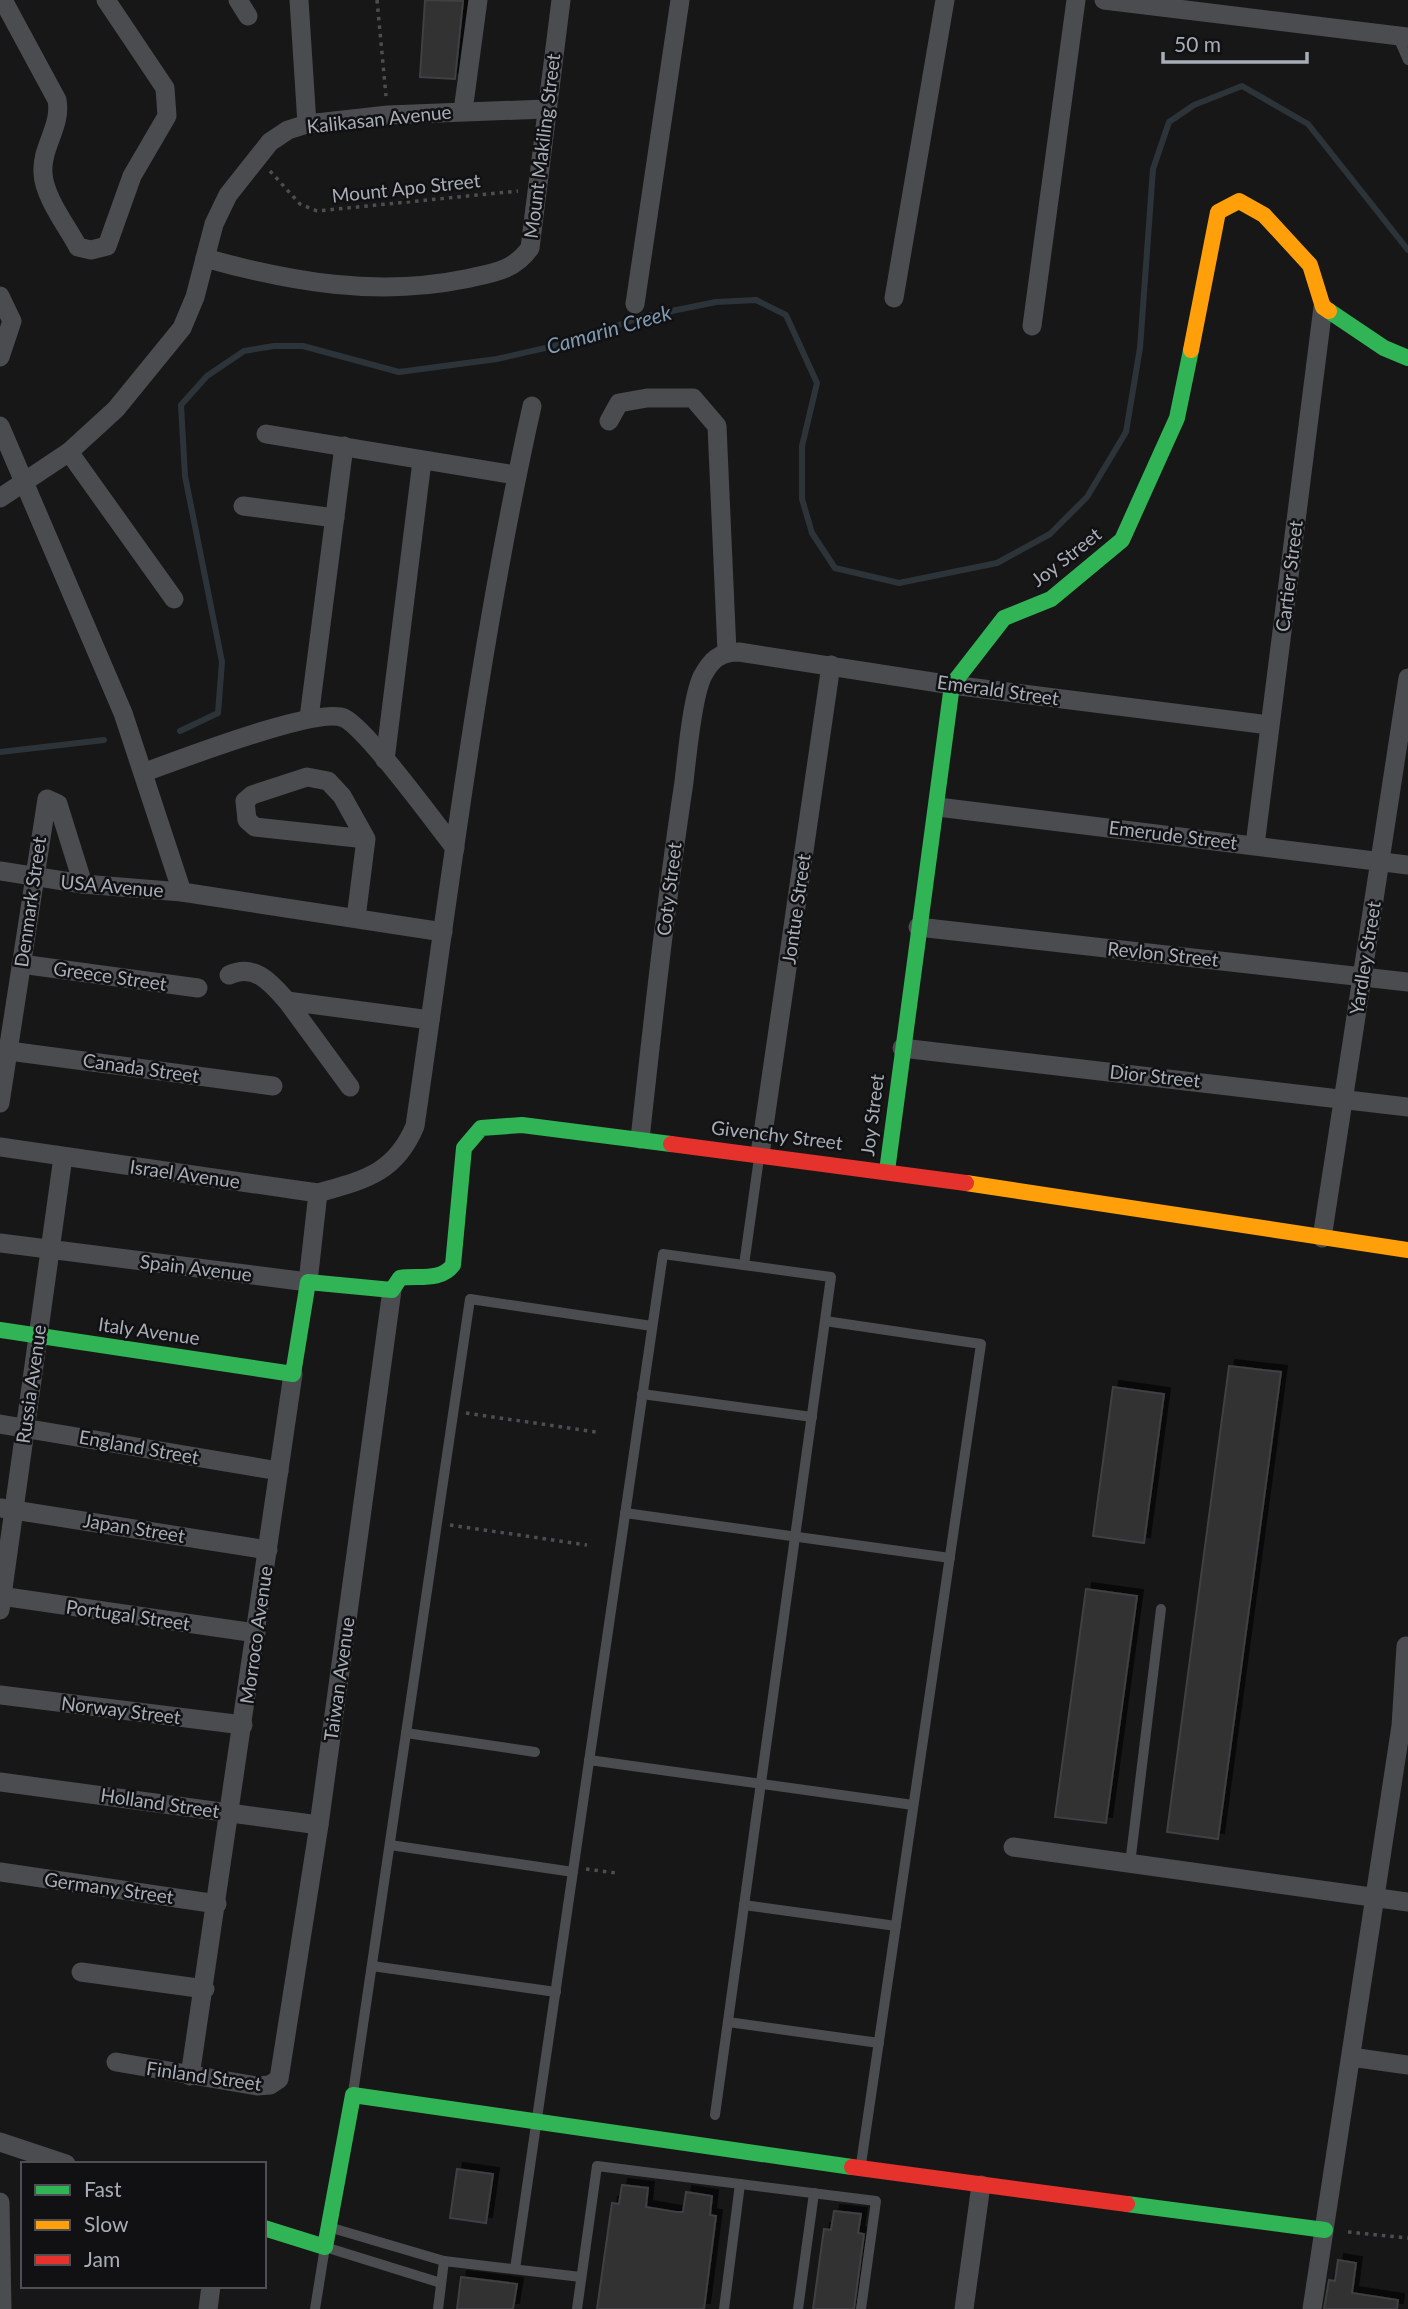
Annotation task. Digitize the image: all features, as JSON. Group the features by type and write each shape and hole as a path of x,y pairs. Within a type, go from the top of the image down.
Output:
{"street":[{"path":"3,0 57,100 60,114 44,160 45,186 78,247 91,250 107,246 113,236 132,176 167,116 168,101 165,88 106,0"},
{"path":"299,0 306,124"},
{"path":"463,111 478,0"},
{"name":"Mount Makiling Street","path":"205,258 288,279 354,288 435,285 503,271 520,262 530,248 561,0"},
{"path":"635,304 680,0"},
{"path":"894,298 945,0"},
{"path":"1032,326 1076,0"},
{"path":"1104,0 1402,36"},
{"name":"Kalikasan Avenue","path":"0,498 69,452 116,409 182,328 195,297 214,224 228,195 271,142 288,130 306,124 463,111 546,109"},
{"name":"Joy Street","path":"887,1171 952,685 1004,618 1051,599 1122,540 1177,418 1218,212 1239,201 1264,215 1310,265 1324,307"},
{"path":"0,296 12,321 0,357"},
{"path":"1324,307 1384,348 1408,358"},
{"name":"Cartier Street","path":"1255,845 1324,307"},
{"path":"610,421 619,403 647,398 693,398 717,426 727,652"},
{"path":"287,1001 430,1020 455,848 516,475 532,406"},
{"path":"0,426 123,713 183,892"},
{"path":"265,434 516,475"},
{"path":"309,718 344,446"},
{"path":"69,452 174,599"},
{"path":"385,760 422,461"},
{"path":"243,506 335,518"},
{"name":"Emerald Street","path":"727,652 831,665 952,685 1269,725"},
{"name":"Coty Street","path":"640,1139 672,862 698,693 701,680 713,658 727,652"},
{"name":"Jontue Street","path":"760,1154 831,665"},
{"name":"Yardley Street","path":"1322,1238 1408,678"},
{"path":"142,764 309,718 341,717 351,722 385,760 455,848"},
{"path":"356,918 366,839 342,796 328,781 318,778 290,782 252,795 245,802 247,820 255,827 366,839"},
{"name":"Denmark Street","path":"0,1102 32,877 47,799 50,798 58,804 83,884"},
{"name":"Emerude Street","path":"937,807 1408,865"},
{"name":"USA Avenue","path":"0,871 83,884 183,892 443,932"},
{"name":"Revlon Street","path":"918,927 1408,982"},
{"name":"Greece Street","path":"21,964 198,988"},
{"path":"229,975 245,971 255,972 268,980 287,1001 350,1087"},
{"name":"Israel Avenue","path":"0,1147 318,1193 368,1179 390,1164 406,1147 415,1126 430,1020"},
{"name":"Dior Street","path":"902,1048 1343,1097 1408,1107"},
{"name":"Canada Street","path":"9,1051 273,1086"},
{"name":"Givenchy Street","path":"392,1290 400,1278 414,1274 443,1276 449,1273 454,1254 464,1149 471,1133 485,1125 522,1125 887,1171 1408,1250"},
{"name":"Russia Avenue","path":"1,1601 6,1508 25,1427 63,1157"},
{"name":"Morroco Avenue","path":"190,2076 308,1282 318,1193"},
{"name":"Spain Avenue","path":"0,1243 392,1290"},
{"name":"Taiwan Avenue","path":"282,2067 319,1825 392,1290"},
{"name":"Italy Avenue","path":"0,1330 293,1374"},
{"name":"England Street","path":"0,1424 279,1471"},
{"name":"Japan Street","path":"6,1508 268,1550"},
{"name":"Portugal Street","path":"1,1601 256,1633"},
{"path":"1312,2309 1401,1726 1406,1646"},
{"name":"Norway Street","path":"0,1695 243,1725"},
{"name":"Holland Street","path":"0,1782 319,1825"},
{"path":"1013,1847 1408,1902"},
{"name":"Germany Street","path":"0,1872 217,1904"},
{"path":"81,1972 205,1989"},
{"path":"1351,2057 1408,2065"},
{"name":"Finland Street","path":"116,2062 190,2076 270,2085 279,2079 282,2067"},
{"path":"266,2229 325,2247 353,2095 981,2185 1325,2230"},
{"path":"0,2142 60,2162"},
{"path":"964,2309 981,2185"},
{"path":"0,2202 2,2309"},
{"path":"208,2309 211,2288"}],"lane":[{"path":"1402,36 1408,60"},
{"path":"744,1265 760,1154"},
{"path":"515,2269 663,1255 831,1277 715,2115"},
{"path":"353,2095 470,1299 652,1326"},
{"path":"825,1321 981,1344 860,2167"},
{"path":"642,1394 812,1417"},
{"path":"625,1513 950,1558"},
{"path":"1130,1864 1161,1609"},
{"path":"406,1733 535,1752"},
{"path":"589,1760 913,1805"},
{"path":"390,1846 573,1870"},
{"path":"744,1905 896,1926"},
{"path":"372,1966 556,1992"},
{"path":"728,2022 879,2043"},
{"path":"577,2309 597,2166 876,2201 861,2309"},
{"path":"724,2309 740,2184"},
{"path":"798,2309 814,2193"},
{"path":"329,2227 444,2261 581,2277"},
{"path":"316,2309 325,2247 441,2283"},
{"path":"438,2309 444,2261"}],"path":[{"path":"377,0 388,116"},
{"name":"Mount Apo Street","path":"258,158 300,204 317,211 537,190"},
{"path":"453,1411 596,1432"},
{"path":"437,1523 587,1545"},
{"path":"573,1870 616,1874"},
{"path":"1325,2230 1408,2238"}],"building":[{"path":"425,0 463,1 455,79 420,77"},
{"path":"1229,1366 1281,1372 1218,1839 1167,1832"},
{"path":"1113,1387 1164,1394 1144,1543 1093,1536"},
{"path":"1086,1589 1137,1596 1106,1823 1055,1817"},
{"path":"457,2169 493,2174 486,2223 450,2218"},
{"path":"622,2185 648,2188 646,2207 676,2212 683,2212 686,2192 712,2196 710,2215 716,2216 704,2309 597,2309 612,2203 619,2204"},
{"path":"834,2211 861,2214 858,2233 864,2234 854,2309 813,2309 824,2229 831,2230"},
{"path":"1338,2260 1356,2263 1352,2293 1398,2300 1397,2309 1324,2309 1329,2280 1335,2281"},
{"path":"461,2277 517,2284 513,2309 457,2309"}],"waterway":[{"name":"Camarin Creek","path":"180,731 218,713 222,662 185,476 181,405 207,376 244,351 274,346 303,346 399,372 497,359 567,343 642,317 716,302 756,300 786,315 817,383 802,446 802,499 812,533 835,568 899,583 997,563 1050,534 1087,497 1126,432 1140,348 1153,169 1169,122 1194,105 1242,86 1308,124 1408,250"},
{"name":"Camarin Creek","path":"0,752 104,740"}],"traffic: fast":[{"path":"1329,311 1384,348 1408,358"},
{"path":"887,1171 952,685 1004,618 1051,599 1122,540 1177,418 1191,350"},
{"path":"0,1330 293,1374 308,1282 392,1290 400,1278 435,1276 453,1265 464,1148 481,1128 522,1125 671,1144"},
{"path":"266,2229 325,2247 353,2095 852,2167"},
{"path":"1127,2204 1325,2230"}],"traffic: slow":[{"path":"1191,350 1218,212 1239,201 1264,215 1310,265 1323,307 1329,311"},
{"path":"966,1183 1408,1250"}],"traffic: jam":[{"path":"671,1144 966,1183"},
{"path":"852,2167 1127,2204"}]}
